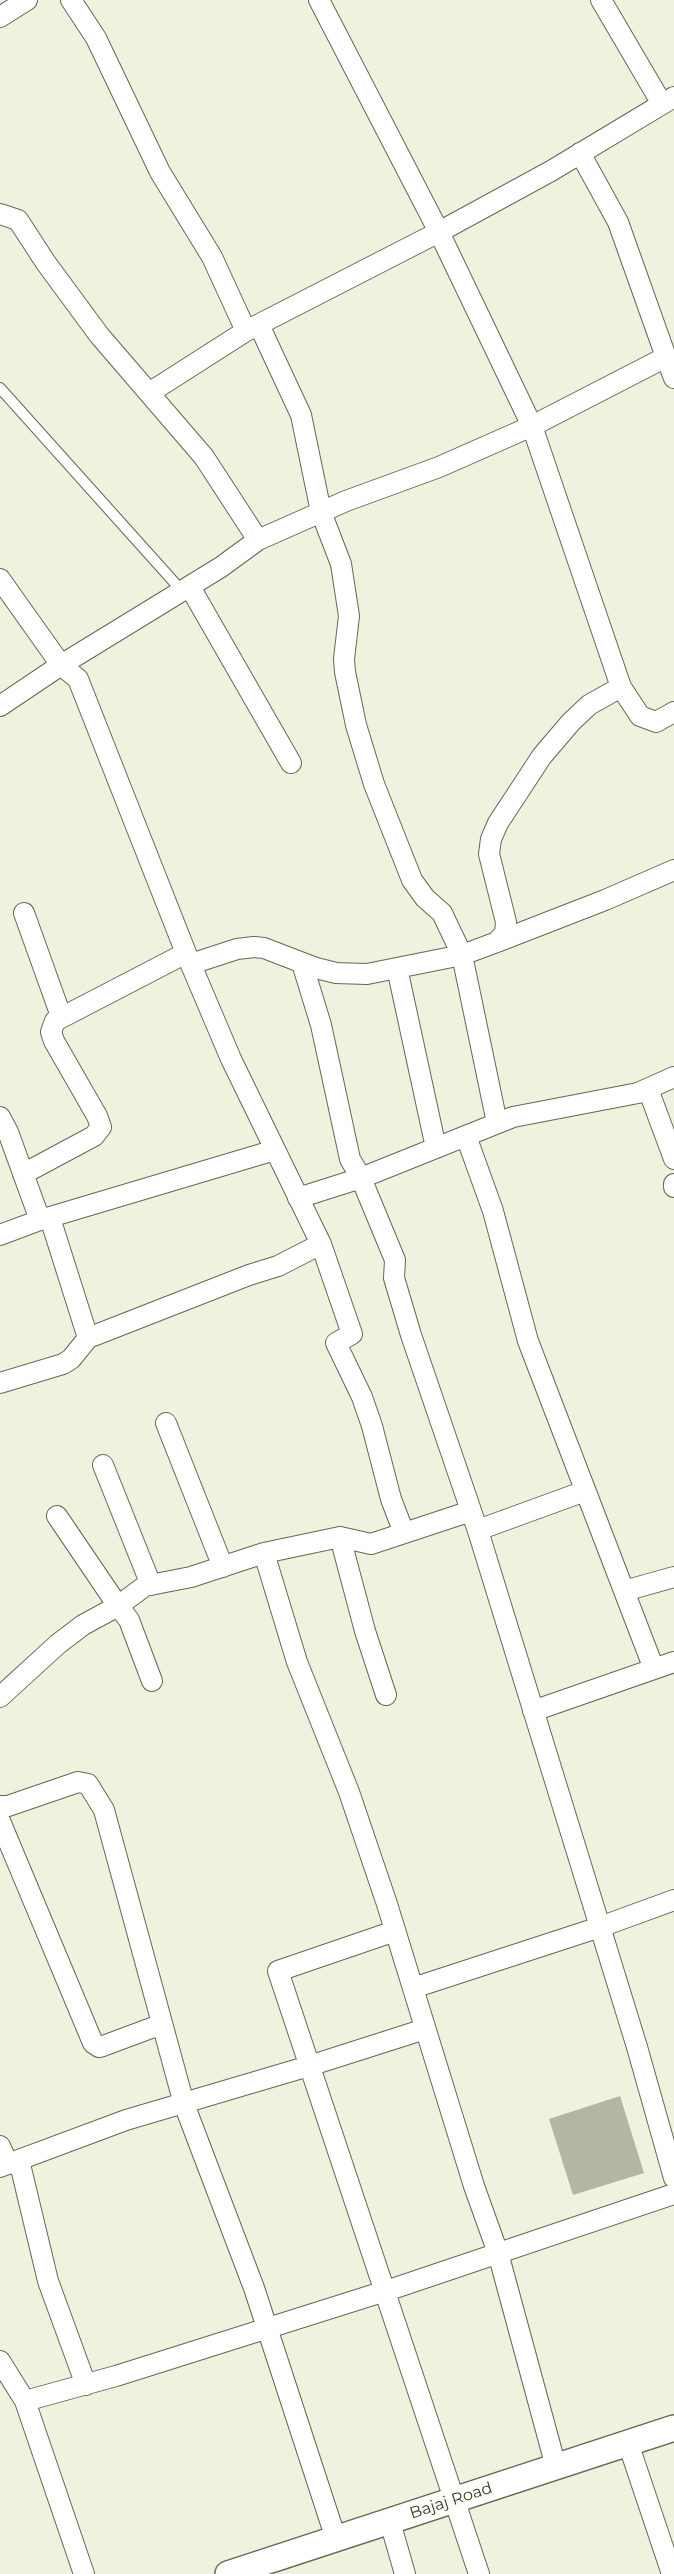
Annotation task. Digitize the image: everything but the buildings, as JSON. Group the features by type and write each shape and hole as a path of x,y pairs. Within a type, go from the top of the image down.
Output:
{"street":[{"path":"0,17 27,0"},
{"path":"71,0 96,38 160,172 212,257 301,415 321,512 341,564 347,596 349,616 344,659 356,726 374,784 412,880 425,898 442,913 462,955 497,1123"},
{"path":"319,0 439,232 532,426 621,687 640,716 656,722 674,712"},
{"path":"149,393 252,328 439,232 580,154 668,100 601,0"},
{"path":"580,154 618,222 674,378"},
{"path":"0,214 18,220 46,264 99,336 204,457 258,540"},
{"path":"3,698 186,589 258,540 321,512 439,467 532,426 666,357"},
{"path":"0,579 61,665 78,679 231,1060 321,1244 352,1334 336,1343 362,1397 404,1533"},
{"path":"186,589 291,763"},
{"path":"497,942 505,933 506,928 489,854 498,823 561,732 589,705 621,687"},
{"path":"23,1174 94,1136 100,1128 97,1116 54,1041 52,1026 61,1016 189,959 237,949 264,948 302,963 336,973 350,974 397,968 462,955 606,900 674,870"},
{"path":"24,913 61,1016"},
{"path":"302,963 321,1025 350,1159 361,1178 395,1260 394,1278 411,1335 478,1530 600,1927 674,2178"},
{"path":"397,968 436,1148"},
{"path":"298,1198 361,1178 513,1116 638,1093 674,1077"},
{"path":"648,1089 674,1159"},
{"path":"0,1118 23,1174 45,1219 88,1338"},
{"path":"466,1136 493,1211 528,1342 654,1669"},
{"path":"0,1235 45,1219 275,1150"},
{"path":"0,1383 63,1364 71,1358 88,1338 249,1275 278,1266 321,1244"},
{"path":"166,1423 223,1567"},
{"path":"104,1465 151,1585"},
{"path":"478,1530 585,1491"},
{"path":"0,1697 58,1644 83,1625 118,1606 144,1586 223,1567 264,1553 340,1537 371,1544 471,1511"},
{"path":"57,1516 129,1620 152,1681"},
{"path":"340,1537 365,1631 386,1695"},
{"path":"264,1553 297,1662 349,1792 498,2253 556,2467"},
{"path":"624,1590 674,1577"},
{"path":"534,1711 674,1662"},
{"path":"0,1806 8,1806 78,1782 88,1784 104,1810 184,2104 267,2328 336,2539"},
{"path":"0,1821 92,2043 99,2047 103,2046 162,2024"},
{"path":"413,1988 600,1927 674,1900"},
{"path":"395,1931 278,1971 479,2574"},
{"path":"86,2384 48,2281 7,2159 126,2120 309,2066 425,2028"},
{"path":"25,2401 384,2292 674,2194"},
{"path":"0,2361 25,2401 84,2574"},
{"name":"Bajaj Road","path":"228,2574 674,2428"},
{"path":"628,2443 672,2574"},
{"path":"390,2522 405,2574"}],"lane":[{"path":"0,388 186,589"}]}
